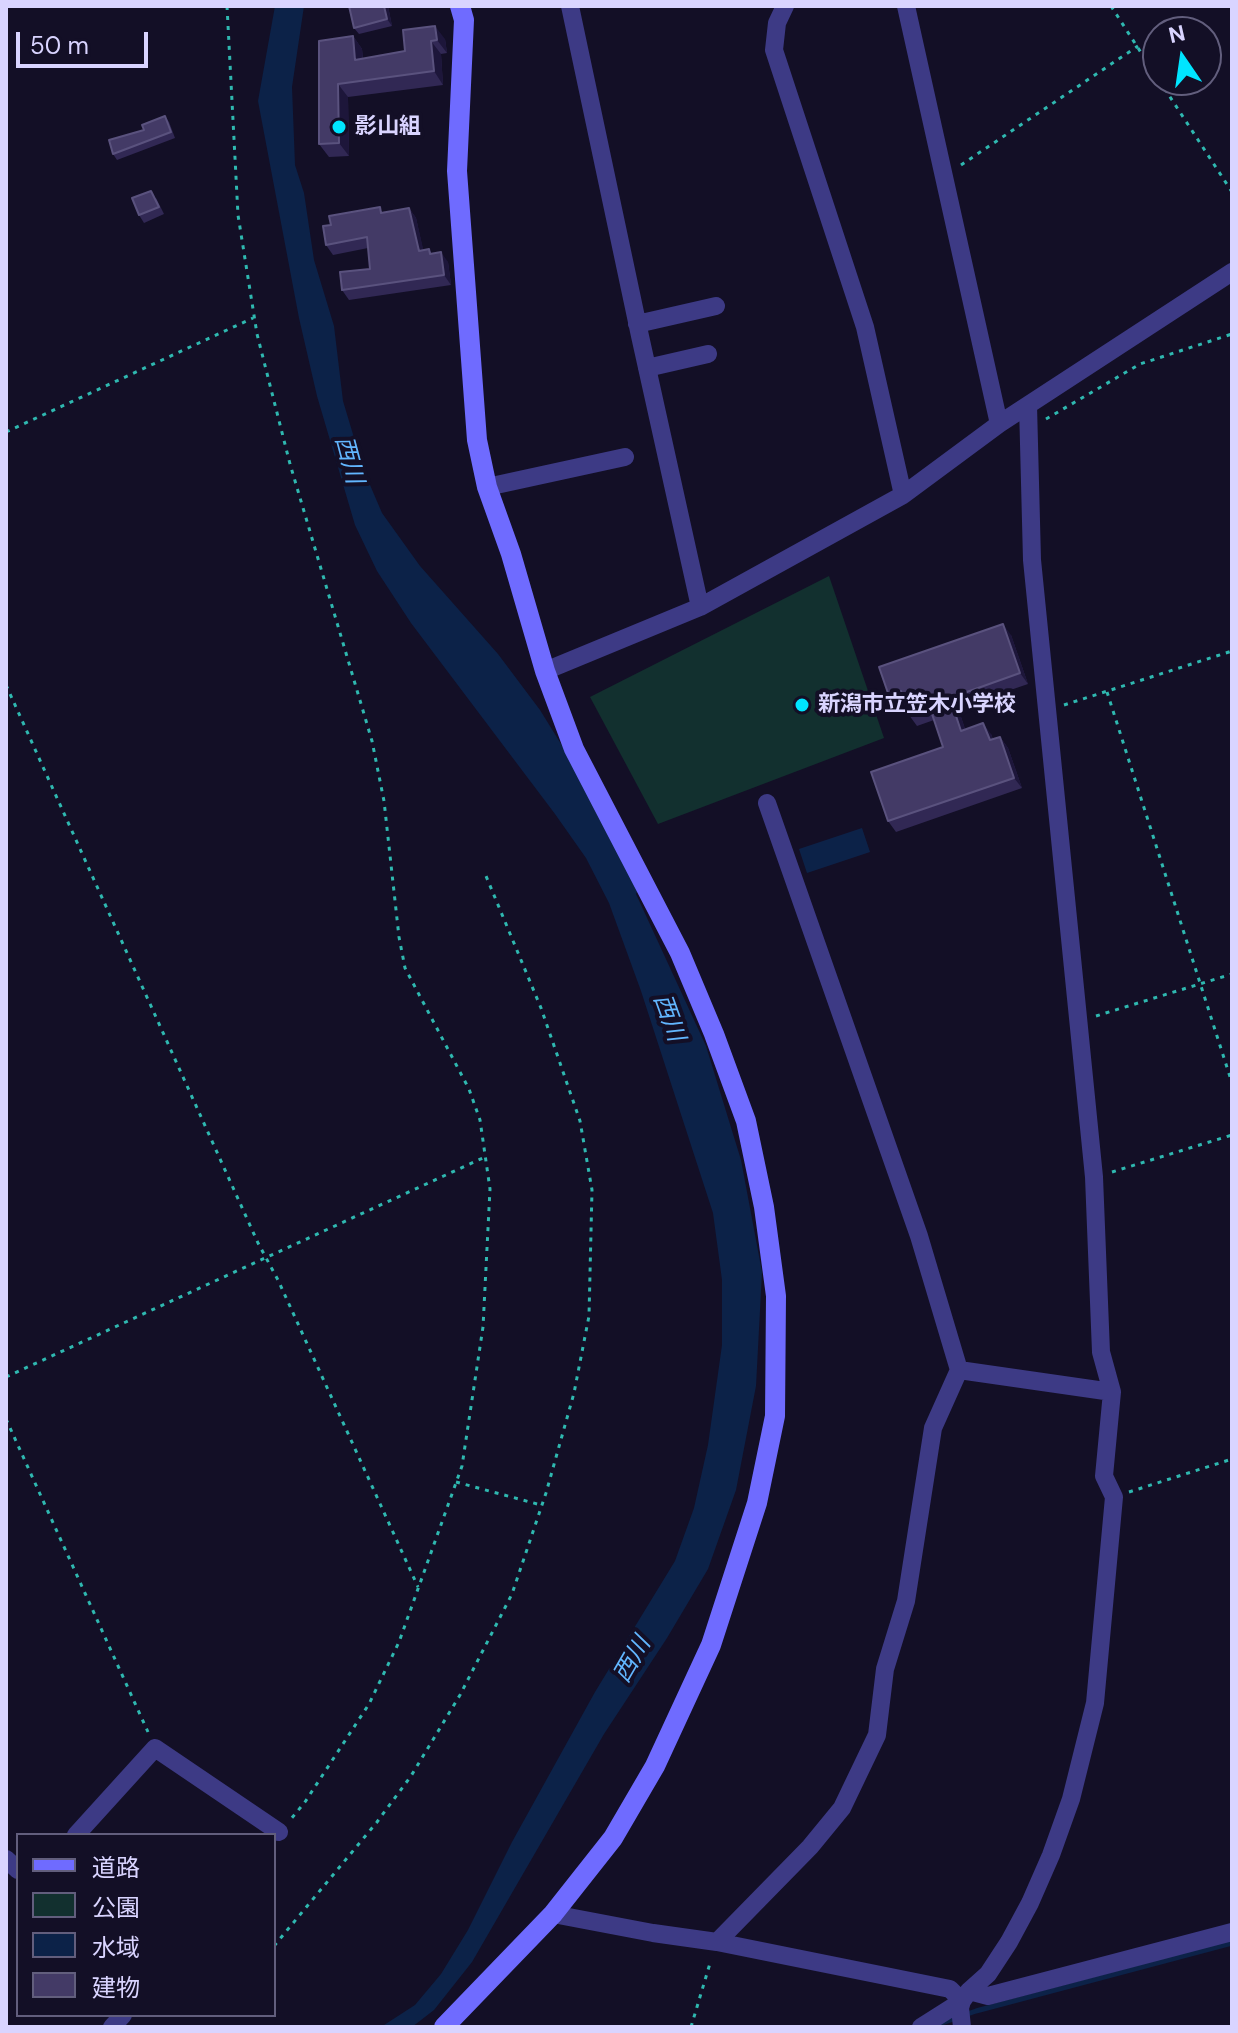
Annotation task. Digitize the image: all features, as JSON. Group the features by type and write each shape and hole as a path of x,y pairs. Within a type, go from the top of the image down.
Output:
{"street":[{"path":"444,2027 553,1914 613,1838 655,1766 711,1645 757,1503 775,1416 776,1296 764,1207 746,1121 680,953 574,749 545,671 511,554 487,487 477,440 457,171 464,20 460,6"},
{"path":"570,6 700,607"},
{"path":"785,6 777,23 774,50 865,327 903,495"},
{"path":"906,6 999,424"},
{"path":"545,671 700,607 903,495 999,424 1232,272"},
{"path":"637,324 716,306"},
{"path":"647,368 708,354"},
{"path":"963,2010 1009,1942 1030,1903 1071,1799 1095,1703 1114,1497 1104,1476 1112,1392 1101,1352 1094,1177 1032,560 1028,405"},
{"path":"487,487 625,457"},
{"path":"717,1942 810,1847 842,1808 877,1735 885,1669 906,1601 933,1428 959,1370 919,1236 767,803"},
{"path":"959,1370 1112,1392"},
{"path":"78,1833 155,1748 279,1832"},
{"path":"553,1914 717,1942 950,1989 963,2010"},
{"path":"921,2027 988,1996 1232,1932"}],"path":[{"path":"227,6 238,215 254,318 290,464 372,741 384,801 405,968 469,1089 480,1120 490,1189 483,1327 462,1466 399,1642 369,1704 305,1802 279,1832"},
{"path":"1111,6 1142,53"},
{"path":"944,176 1138,46"},
{"path":"1169,96 1232,192"},
{"path":"6,432 254,318"},
{"path":"1029,429 1140,364 1232,334"},
{"path":"1046,711 1232,651"},
{"path":"6,685 419,1588"},
{"path":"1107,692 1232,1083"},
{"path":"276,1944 402,1787 460,1695 512,1594 574,1393 589,1316 592,1190 580,1121 541,1008 486,876"},
{"path":"1077,1022 1232,974"},
{"path":"1094,1177 1232,1135"},
{"path":"6,1377 485,1157"},
{"path":"6,1419 155,1748"},
{"path":"1114,1497 1232,1459"},
{"path":"456,1482 541,1505"},
{"path":"691,2027 717,1942"}],"green space":[{"path":"829,576 884,738 658,824 590,697"}],"water":[{"name":"西川","path":"275,6 304,6 292,87 295,165 304,193 314,260 334,326 343,401 364,471 382,513 420,566 498,654 540,710 640,885 636,894 706,1046 741,1160 762,1272 756,1386 736,1490 708,1569 604,1734 472,1962 434,2010 412,2027 381,2027 415,2005 441,1974 468,1930 512,1842 595,1692 675,1561 694,1508 708,1445 722,1345 722,1280 713,1213 609,903 586,858 555,814 411,623 377,571 355,525 317,396 299,318 258,101"},
{"path":"862,828 870,852 807,873 799,849"}],"building":[{"path":"349,6 384,6 387,19 354,28"},
{"path":"435,26 437,40 431,41 434,71 338,84 339,143 319,144 319,41 353,36 355,60 405,51 403,30"},
{"path":"165,116 171,132 113,154 109,140 144,130 142,125"},
{"path":"151,191 159,207 139,215 132,198"},
{"path":"380,207 381,213 409,208 419,251 429,249 430,254 441,252 444,275 342,290 340,272 370,269 367,237 326,245 323,226 331,225 329,216"},
{"path":"1003,624 1020,673 950,698 961,731 983,723 990,740 1000,737 1014,778 888,821 871,772 943,747 930,708 909,715 901,691 889,696 879,667"}],"waterway":[{"path":"942,2023 976,2011 1232,1943"}],"place":[{"name":"影山組","path":"339,127"},
{"name":"新潟市立笠木小学校","path":"802,705"}]}
